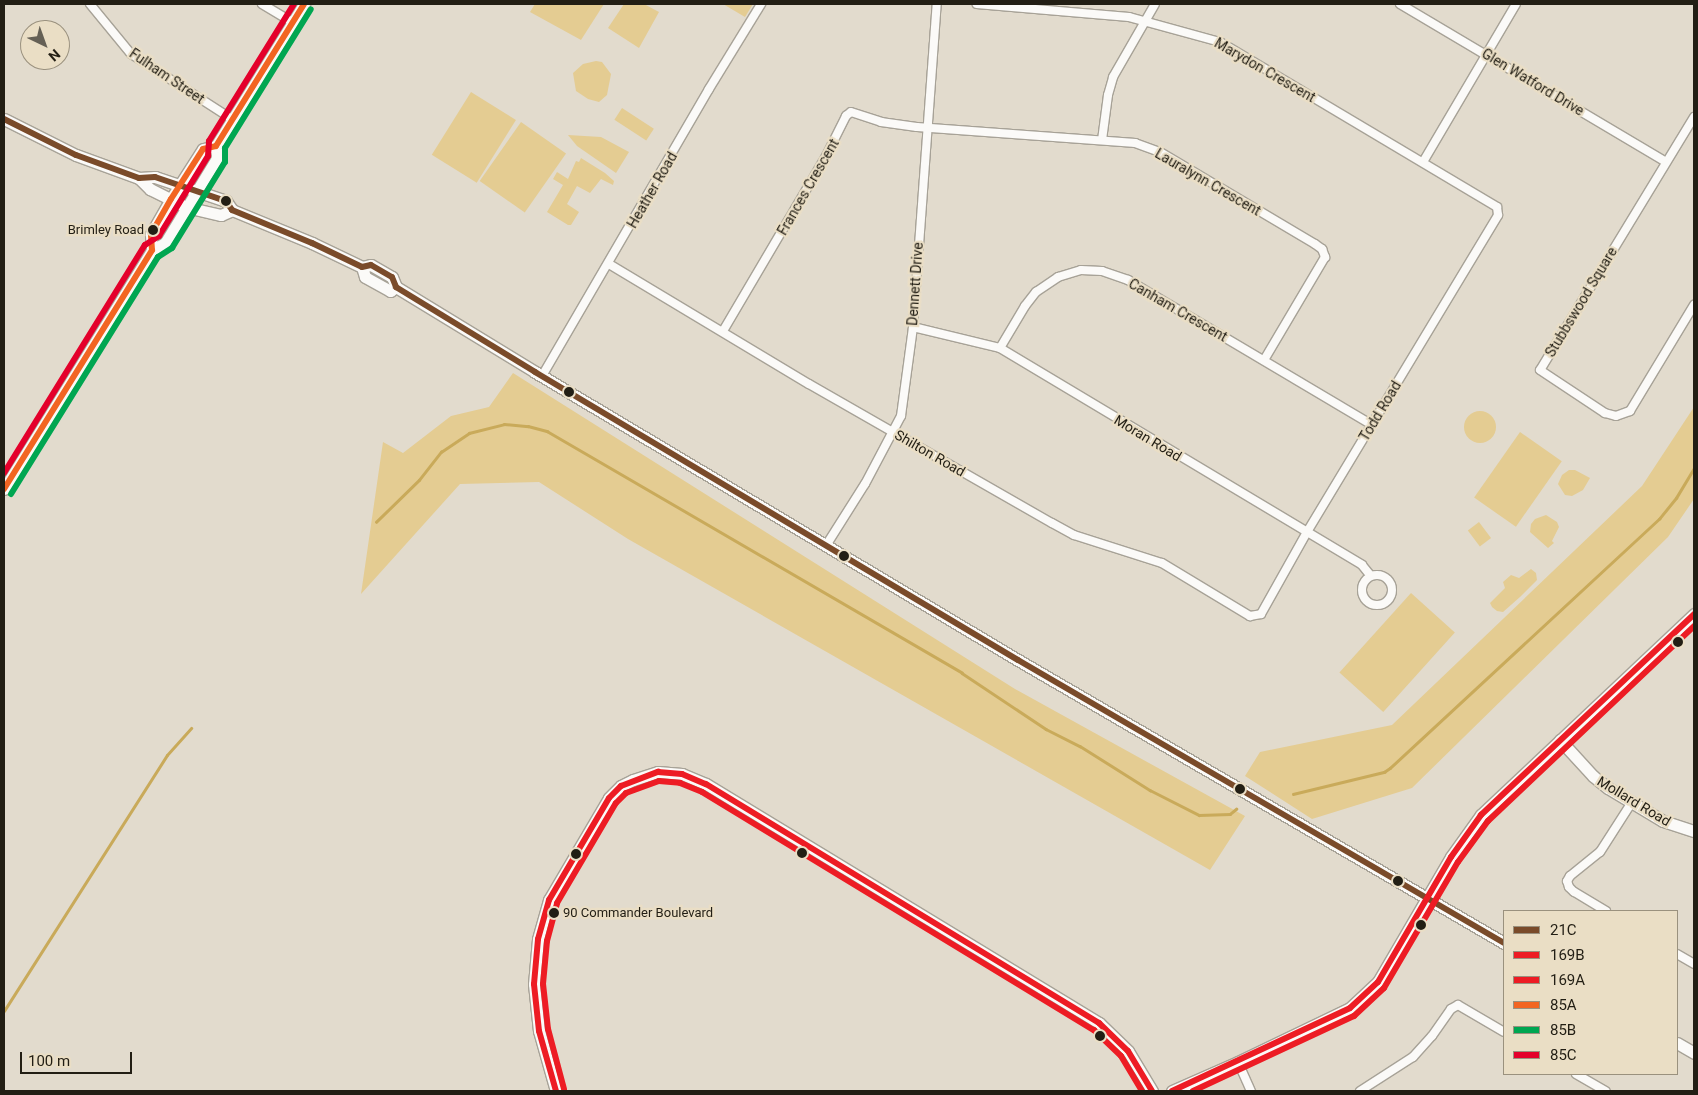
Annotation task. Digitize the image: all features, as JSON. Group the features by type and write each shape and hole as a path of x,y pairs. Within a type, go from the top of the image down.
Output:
{"main road":[{"path":"4,489 152,250 165,243 195,191 217,158 216,146 304,4"},
{"path":"4,119 76,155 139,178 155,177 226,200 232,210 312,243 362,267 371,265 392,277 396,287 542,376 827,544 1018,660 1503,942"},
{"path":"152,250 151,234 179,186 203,149 216,146"},
{"path":"139,178 150,189 186,207 221,215 232,210"},
{"path":"1172,1091 1238,1062 1350,1008 1378,982 1454,852 1480,815 1694,614"},
{"name":"Mollard Road","path":"1560,740 1599,782 1663,821 1694,832"},
{"path":"556,1091 539,1031 534,984 538,939 548,900 609,798 621,786 658,772 682,774 706,784 1099,1023 1128,1051 1152,1091"},
{"path":"1678,1043 1694,1053"}],"street":[{"name":"Fulham Street","path":"90,4 131,54 232,119"},
{"path":"262,4 292,22"},
{"name":"Heather Road","path":"542,376 609,264 709,89 762,4"},
{"name":"Dennett Drive","path":"827,544 894,432 901,416 913,327 937,4"},
{"name":"Marydon Crescent","path":"977,4 1042,8 1146,20 1220,42 1498,208"},
{"path":"1102,140 1108,95 1113,78 1155,4"},
{"name":"Glen Watford Drive","path":"1400,4 1666,162"},
{"path":"1423,162 1516,4"},
{"name":"Frances Crescent","path":"723,331 822,164 846,116 856,112 881,122 928,127"},
{"name":"Stubbswood Square","path":"1694,117 1540,370 1605,413 1616,416 1630,411 1694,305"},
{"name":"Lauralynn Crescent","path":"928,127 1135,143 1160,152 1322,249 1325,257 1264,360"},
{"name":"Todd Road","path":"1261,614 1371,424 1498,215 1498,208"},
{"name":"Shilton Road","path":"609,264 809,384 1074,534 1162,563 1250,616 1261,614"},
{"name":"Canham Crescent","path":"1000,348 1024,306 1036,292 1058,277 1090,270 1113,273 1128,280 1371,424"},
{"name":"Moran Road","path":"913,327 1000,348 1362,564 1371,576"},
{"name":"Moran Road","path":"1380,575 1390,581 1393,589 1386,602 1380,605 1372,604 1364,596 1364,583 1371,576 1380,575"},
{"path":"1604,910 1574,892 1569,887 1567,881 1570,876 1600,852 1632,802"},
{"path":"1678,955 1694,964"},
{"path":"1364,1091 1412,1057 1432,1036 1451,1009 1458,1005 1503,1031"},
{"path":"1238,1062 1251,1091"},
{"path":"1578,1075 1606,1091"}],"shaded area":[{"path":"535,4 604,4 581,40 530,12"},
{"path":"624,4 644,4 659,12 639,48 608,28"},
{"path":"723,4 753,4 745,17"},
{"path":"596,61 602,62 611,74 607,95 599,102 588,99 576,91 573,73 583,64"},
{"path":"471,92 516,120 477,183 432,155"},
{"path":"622,108 654,129 646,140 614,120"},
{"path":"521,122 566,154 525,213 480,181"},
{"path":"568,135 601,137 629,152 616,173 577,146"},
{"path":"581,158 614,181 613,185 601,179 590,193 577,186 567,204 579,212 571,225 568,225 547,212 563,185 553,179 557,172 568,179 576,161 579,162"},
{"path":"513,373 1015,689 1245,816 1210,870 628,539 539,482 460,484 361,594 383,442 403,453 451,416 489,407"},
{"path":"1694,407 1694,499 1668,537 1412,788 1312,819 1245,776 1260,752 1392,725 1642,486"},
{"path":"1480,411 1486,412 1491,416 1495,421 1495,433 1491,438 1486,442 1480,443 1474,442 1469,438 1465,433 1464,427 1465,421 1469,416 1474,412"},
{"path":"1520,432 1562,461 1516,527 1474,498"},
{"path":"1569,470 1575,470 1590,478 1583,490 1572,496 1565,495 1558,484 1562,475"},
{"path":"1546,515 1557,522 1559,527 1552,541 1554,543 1548,548 1530,532 1531,524 1535,519"},
{"path":"1479,522 1491,538 1480,546 1468,530"},
{"path":"1531,569 1536,573 1537,580 1520,597 1503,612 1497,611 1492,607 1490,603 1505,588 1503,582 1511,575 1519,578"},
{"path":"1411,593 1455,632 1383,712 1339,673"}],"waterway":[{"path":"376,522 419,480 441,452 469,433 504,424 528,426 547,431 962,673 1046,729 1080,746 1150,790 1199,815 1230,814 1236,809"},
{"path":"1293,794 1384,772 1390,768 1659,519 1676,498 1694,468"},
{"path":"4,1011 167,755 191,728"}],"transit line":[{"name":"85C","path":"4,473 145,245 159,236 208,156 209,141 294,4"},
{"name":"85A","path":"4,489 152,250 151,234 171,199 203,149 216,146 304,4"},
{"name":"85B","path":"11,494 158,257 172,248 225,162 225,148 311,9"},
{"name":"21C","path":"4,119 76,155 139,178 155,177 226,201 232,210 312,243 362,267 371,265 392,277 396,287 535,372 1018,660 1503,942"},
{"name":"169B","path":"1172,1091 1350,1008 1378,982 1451,857 1481,815 1694,614"},
{"name":"169A","path":"1193,1091 1354,1016 1384,988 1458,862 1488,821 1694,626"},
{"name":"169B","path":"556,1091 539,1031 534,984 538,939 549,900 609,798 621,786 658,772 682,774 706,784 1099,1023 1128,1051 1152,1091"},
{"name":"169A","path":"564,1089 548,1029 543,984 547,941 557,903 616,803 626,793 659,781 680,783 702,792 1094,1030 1121,1056 1142,1091"}],"place":[{"name":"Brimley Road","path":"153,230"},
{"name":"90 Commander Boulevard","path":"554,913"}]}
